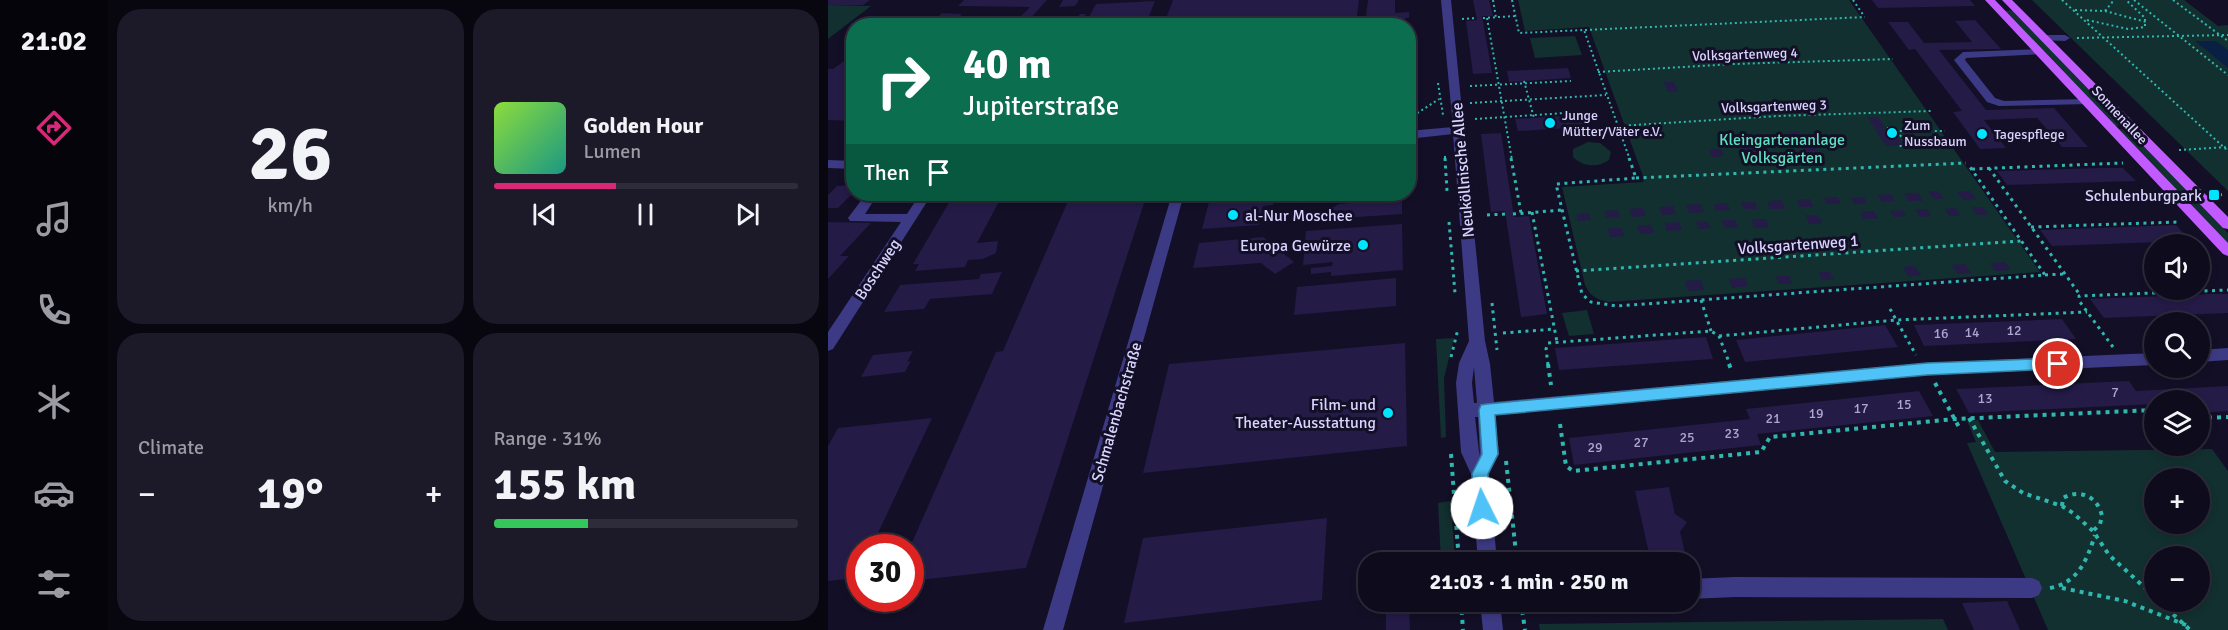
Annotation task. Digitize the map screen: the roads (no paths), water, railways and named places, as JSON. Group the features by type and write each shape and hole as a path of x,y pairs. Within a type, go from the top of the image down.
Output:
{"main road":[{"name":"Sonnenallee","path":"1990,0 2228,251"},
{"name":"Sonnenallee","path":"2007,0 2228,225"}],"street":[{"name":"Neuköllnische Allee","path":"1446,0 1477,341 1487,410 1490,454 1480,474"},
{"path":"2045,38 2065,38"},
{"path":"2039,52 1963,55 1959,60 1991,100 2002,104 2087,102"},
{"path":"1416,134 1458,130"},
{"path":"828,164 846,165"},
{"path":"867,201 855,218 911,218"},
{"name":"Boschweg","path":"828,345 922,201"},
{"name":"Schmalenbachstraße","path":"1053,630 1176,201"},
{"name":"Neuköllnische Allee","path":"1477,341 1467,363 1464,383 1470,452 1480,474 1485,552"},
{"path":"2210,355 2228,354"},
{"path":"1467,411 1926,369 2144,360"},
{"path":"1700,589 2032,588"},
{"path":"1491,612 1492,630"}],"water":[{"path":"2195,41 2216,41 2228,50 2228,68"}],"place":[{"name":"Junge Mütter/Väter e.V.","path":"1550,123"},
{"name":"Zum Nussbaum","path":"1892,133"},
{"name":"Tagespflege","path":"1982,134"},
{"name":"Schulenburgpark","path":"2214,195"},
{"name":"al-Nur Moschee","path":"1233,215"},
{"name":"Europa Gewürze","path":"1363,245"},
{"name":"Film- und Theater-Ausstattung","path":"1388,413"}],"park label":[{"name":"Kleingartenanlage Volksgärten","path":"1782,148"}]}
